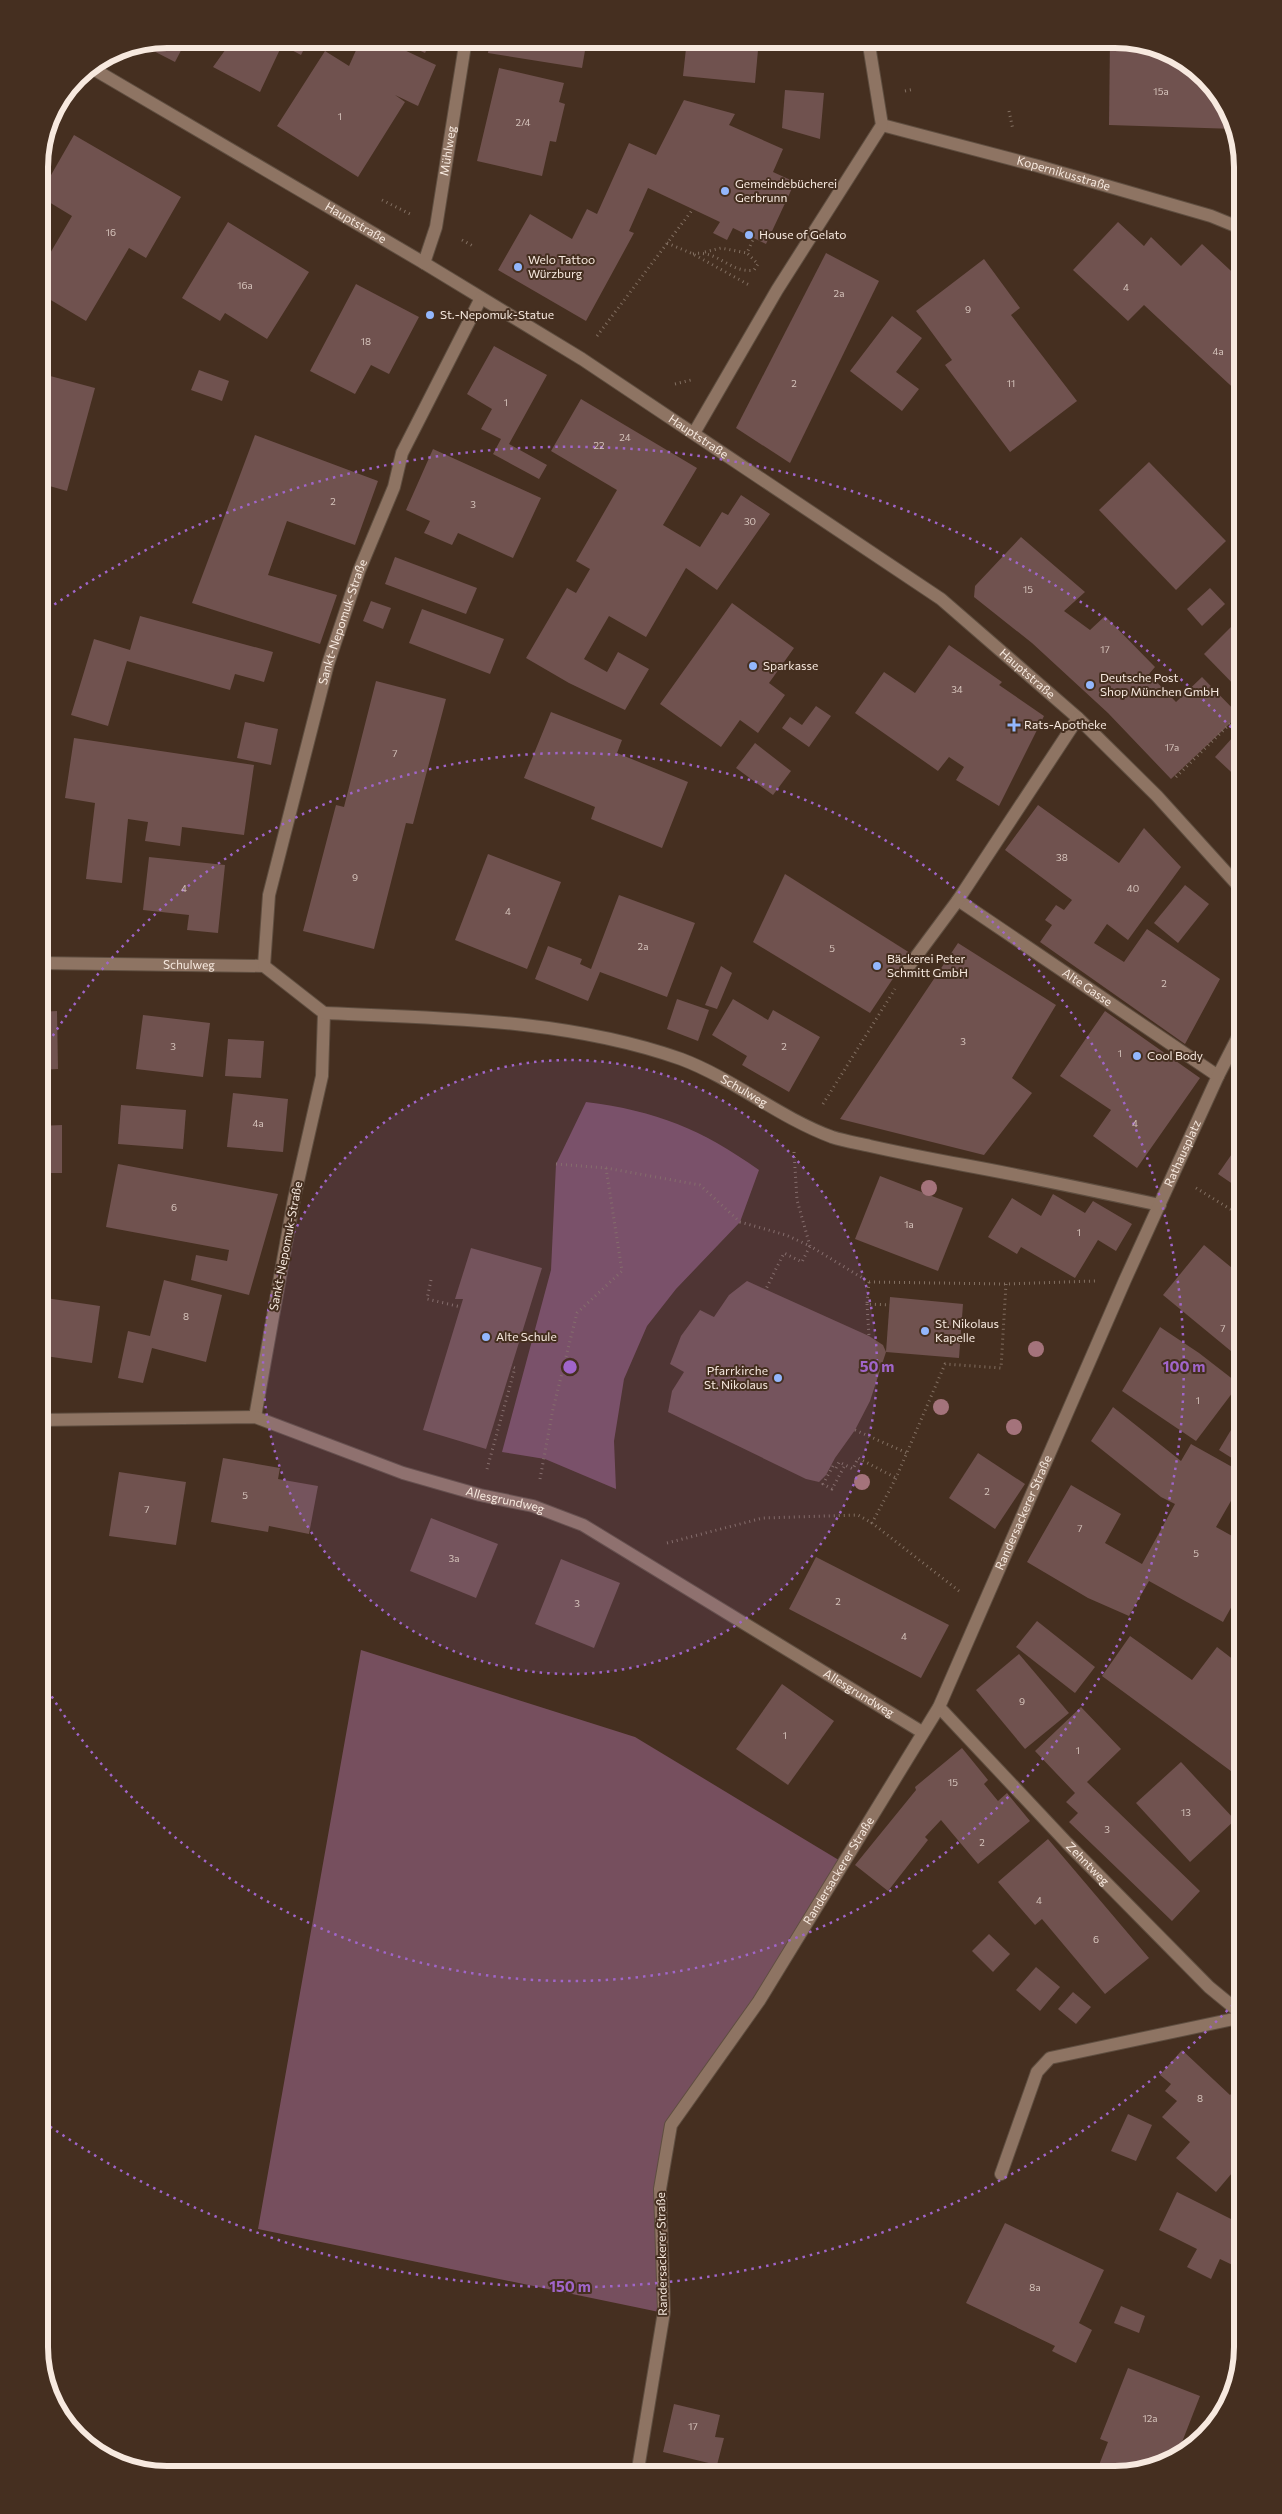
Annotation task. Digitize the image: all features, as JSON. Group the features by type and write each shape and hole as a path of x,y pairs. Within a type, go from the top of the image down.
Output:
{"street":[{"name":"Mühlweg","path":"424,263 436,227 465,47"},
{"path":"694,433 777,290 882,125 869,48"},
{"name":"Hauptstraße","path":"96,71 424,263 582,359 941,598 1078,718 1157,796 1234,881"},
{"name":"Kopernikusstraße","path":"882,125 1038,166 1211,216 1234,225"},
{"name":"Sankt-Nepomuk-Straße","path":"264,966 269,895 328,664 359,570 394,487 402,453 481,298"},
{"path":"909,966 958,900 1078,718"},
{"name":"Alte Gasse","path":"958,900 1218,1076"},
{"name":"Schulweg","path":"48,964 264,966"},
{"path":"264,966 324,1014"},
{"name":"Sankt-Nepomuk-Straße","path":"255,1417 294,1199 322,1076 324,1014"},
{"name":"Schulweg","path":"324,1014 422,1017 508,1024 635,1045 682,1060 732,1082 792,1118 841,1139 1160,1205"},
{"name":"Rathausplatz","path":"1125,1280 1218,1076 1234,1045"},
{"name":"Randersackerer Straße","path":"638,2466 664,2312 660,2190 671,2125 759,2001 939,1707 1125,1280"},
{"name":"Allesgrundweg","path":"47,1420 255,1417 403,1474 480,1495 533,1506 583,1525 922,1732"},
{"name":"Zehntweg","path":"939,1707 1068,1843 1209,1987 1234,2008"},
{"path":"1001,2174 1037,2072 1050,2058 1234,2018"}],"path":[{"path":"1009,111 1015,138"},
{"path":"595,338 693,210"},
{"path":"747,253 754,238"},
{"path":"667,243 693,254 749,285"},
{"path":"693,254 721,248 747,253 758,264 754,270 744,272 705,252"},
{"path":"674,384 698,379"},
{"path":"1157,796 1234,719"},
{"path":"828,1096 909,966"},
{"path":"766,1289 784,1253 802,1262 810,1246 797,1200 792,1118"},
{"path":"556,1164 606,1168 700,1186 740,1222 786,1235 810,1246 869,1282 1006,1284 1100,1280"},
{"path":"533,1506 546,1459 553,1409 577,1313 622,1271 606,1168"},
{"path":"1174,1174 1234,1211"},
{"path":"431,1280 427,1299 461,1307"},
{"path":"869,1282 867,1304 870,1336"},
{"path":"872,1523 896,1478 945,1364 1001,1368 1006,1284"},
{"path":"867,1304 890,1305"},
{"path":"480,1495 515,1368 510,1366"},
{"path":"855,1430 907,1453"},
{"path":"845,1465 832,1489 823,1484 833,1466 839,1462 845,1465 853,1469 858,1458 896,1478"},
{"path":"833,1466 842,1471"},
{"path":"628,1553 763,1518 858,1515 872,1523 981,1609"}],"shaded area":[{"path":"586,1102 635,1111 677,1124 717,1143 759,1170 740,1222 676,1289 647,1326 624,1379 614,1441 616,1489 545,1459 502,1452 551,1270 556,1164"},
{"path":"361,1650 635,1737 847,1865 671,2125 660,2189 664,2313 258,2229"}],"building":[{"path":"183,47 175,62 150,49"},
{"path":"227,47 281,47 260,92 213,67"},
{"path":"286,47 305,47 301,55"},
{"path":"357,47 398,47 436,65 418,106 395,95 405,102 358,177 277,126 325,51 349,66"},
{"path":"412,47 428,47 425,53"},
{"path":"489,47 586,47 582,68 488,53"},
{"path":"686,48 758,48 755,83 683,76"},
{"path":"1110,48 1124,48 1139,50 1161,57 1175,63 1188,72 1210,94 1219,107 1228,129 1109,125"},
{"path":"499,68 564,83 559,102 565,104 556,142 550,141 542,176 477,161"},
{"path":"785,90 824,93 820,139 782,128"},
{"path":"684,100 735,114 729,125 783,149 773,172 795,182 766,244 733,228 727,240 713,233 720,222 648,188 629,231 634,233 586,321 498,270 530,214 572,239 587,209 597,214 629,143 656,155"},
{"path":"74,135 181,197 146,258 129,248 86,321 48,298 48,257 72,216 48,201 48,180"},
{"path":"228,222 309,272 267,339 225,313 220,321 182,298"},
{"path":"1118,222 1144,246 1151,237 1181,266 1202,244 1234,274 1234,389 1144,305 1128,321 1073,270"},
{"path":"826,253 879,281 790,463 736,428"},
{"path":"984,259 1020,308 1011,315 1077,401 1010,452 945,365 952,360 916,311"},
{"path":"356,284 419,317 389,374 371,365 355,394 310,371"},
{"path":"892,316 922,338 896,372 919,389 902,411 850,371"},
{"path":"494,346 547,375 509,444 547,465 539,479 493,454 501,439 481,429 492,409 467,394"},
{"path":"199,370 229,381 222,401 191,390"},
{"path":"48,375 95,388 67,491 48,486"},
{"path":"581,399 697,468 663,525 700,547 722,512 728,515 741,495 770,514 717,590 686,568 646,637 609,616 584,659 607,672 618,652 649,669 625,710 569,683 526,658 567,588 576,593 590,569 576,561 617,490 551,451"},
{"path":"255,435 378,481 355,545 287,521 268,575 337,595 320,644 192,603"},
{"path":"433,449 541,498 513,558 458,533 452,545 424,533 430,521 406,510"},
{"path":"1149,462 1226,541 1176,590 1099,510"},
{"path":"1021,537 1085,592 1064,611 1090,630 1105,616 1155,667 1149,674 1176,702 1202,677 1234,710 1234,720 1171,779 1108,713 1032,643 974,597 975,586"},
{"path":"395,557 477,588 466,614 385,584"},
{"path":"1210,588 1225,604 1202,626 1187,609"},
{"path":"48,595 51,596 48,610"},
{"path":"371,601 391,608 383,629 363,621"},
{"path":"732,603 794,648 769,683 785,695 758,733 740,720 721,747 660,704"},
{"path":"422,609 504,639 490,674 409,643"},
{"path":"140,616 273,652 264,682 235,674 230,690 127,661 108,726 71,715 94,639 130,650"},
{"path":"1234,624 1234,685 1204,654"},
{"path":"949,645 1002,682 999,685 1044,716 999,806 956,780 964,767 949,757 938,771 855,713 884,672 915,693"},
{"path":"376,681 446,699 413,824 406,823 374,949 303,931 336,805 344,807"},
{"path":"816,706 831,716 809,747 782,728 790,717 802,725"},
{"path":"551,712 622,740 617,753 688,782 662,848 591,819 595,807 524,778"},
{"path":"245,722 278,729 271,765 237,758"},
{"path":"1234,736 1234,775 1215,757"},
{"path":"74,738 254,765 244,835 182,827 180,846 145,841 148,822 128,819 122,883 86,879 95,803 65,798"},
{"path":"755,743 791,771 773,795 736,768"},
{"path":"1038,805 1119,863 1144,828 1181,867 1128,940 1107,924 1094,943 1124,962 1147,929 1220,979 1185,1044 1040,942 1052,925 1045,920 1056,905 1064,910 1072,900 1005,850"},
{"path":"488,854 561,882 527,969 455,940"},
{"path":"149,857 225,865 218,933 187,930 189,915 143,910"},
{"path":"785,874 910,953 870,1013 753,942"},
{"path":"1185,885 1209,904 1178,943 1154,923"},
{"path":"619,895 695,923 667,997 600,972 588,1001 535,979 548,946 582,959 580,964 591,969"},
{"path":"958,943 1056,1005 1012,1078 1032,1093 984,1155 840,1119"},
{"path":"721,966 732,973 717,1009 705,1005"},
{"path":"677,999 709,1010 698,1041 667,1029"},
{"path":"733,999 768,1020 773,1010 820,1037 789,1092 742,1065 747,1056 712,1035"},
{"path":"57,1011 58,1069 48,1070 48,1012"},
{"path":"1105,1011 1200,1078 1137,1168 1093,1136 1111,1110 1060,1076"},
{"path":"143,1015 210,1023 203,1077 136,1069"},
{"path":"228,1039 264,1041 261,1078 225,1076"},
{"path":"233,1093 288,1099 283,1152 227,1147"},
{"path":"121,1105 186,1110 183,1149 118,1144"},
{"path":"62,1125 62,1173 48,1173 48,1126"},
{"path":"1234,1151 1234,1185 1218,1174"},
{"path":"118,1164 278,1194 249,1295 191,1280 196,1255 227,1261 229,1250 106,1227"},
{"path":"880,1176 963,1208 938,1271 855,1239"},
{"path":"1053,1194 1085,1213 1093,1201 1132,1224 1116,1251 1098,1240 1075,1278 1021,1247 1017,1254 988,1237 1012,1198 1041,1216"},
{"path":"1204,1245 1234,1270 1234,1354 1163,1295"},
{"name":"Alte Schule","path":"471,1248 542,1268 486,1449 423,1430 463,1299 455,1299"},
{"path":"164,1280 222,1295 206,1362 152,1348 143,1383 118,1378 128,1331 150,1336"},
{"name":"Pfarrkirche St. Nikolaus","path":"747,1281 869,1336 883,1345 886,1352 870,1401 855,1430 835,1458 826,1475 819,1482 806,1479 668,1412 672,1391 684,1372 670,1364 681,1336 700,1310 714,1317 729,1295"},
{"name":"St. Nikolaus Kapelle","path":"890,1297 963,1304 959,1358 886,1352"},
{"path":"47,1298 100,1306 92,1363 47,1356"},
{"path":"1160,1327 1199,1353 1234,1380 1234,1391 1196,1441 1122,1391"},
{"path":"1113,1407 1181,1461 1191,1444 1234,1468 1234,1496 1216,1527 1234,1537 1234,1602 1223,1622 1149,1581 1129,1616 1088,1598 1027,1562 1071,1485 1121,1514 1105,1543 1142,1564 1175,1504 1161,1497 1091,1441"},
{"path":"1231,1430 1234,1432 1234,1459 1219,1450"},
{"path":"978,1453 1025,1484 995,1529 949,1498"},
{"path":"223,1458 280,1468 278,1479 318,1486 309,1534 269,1526 268,1532 211,1522"},
{"path":"119,1472 186,1482 176,1545 109,1536"},
{"path":"47,1485 50,1485 47,1511"},
{"path":"431,1518 498,1544 476,1598 410,1571"},
{"path":"816,1557 949,1625 921,1678 789,1609"},
{"path":"561,1559 620,1583 594,1648 535,1624"},
{"path":"1037,1621 1095,1667 1075,1693 1016,1647"},
{"path":"1130,1636 1192,1680 1217,1647 1234,1660 1234,1773 1102,1676"},
{"path":"1019,1654 1069,1713 1025,1749 976,1690"},
{"path":"782,1684 834,1721 788,1785 736,1749"},
{"path":"1081,1707 1121,1749 1087,1782 1200,1891 1172,1921 1069,1822 1078,1813 1066,1802 1075,1793 1035,1751"},
{"path":"962,1748 988,1780 984,1784 998,1801 1007,1793 1030,1821 978,1864 941,1820 925,1837 928,1840 888,1891 855,1865 916,1790 915,1787"},
{"path":"1181,1762 1234,1821 1190,1862 1136,1803"},
{"path":"1048,1839 1149,1958 1105,1994 1042,1919 1035,1925 998,1882"},
{"path":"989,1934 1010,1954 993,1972 972,1951"},
{"path":"1036,1967 1060,1987 1040,2011 1016,1990"},
{"path":"1073,1992 1091,2007 1076,2024 1058,2009"},
{"path":"1182,2050 1230,2095 1234,2091 1234,2171 1216,2192 1176,2158 1190,2142 1162,2117 1177,2101 1165,2091 1171,2084 1160,2075"},
{"path":"1128,2114 1152,2125 1136,2161 1111,2151"},
{"path":"1177,2192 1234,2220 1234,2266 1220,2259 1211,2279 1187,2267 1197,2249 1159,2230"},
{"path":"1005,2223 1104,2270 1079,2323 1092,2330 1076,2363 1052,2351 1055,2346 966,2303"},
{"path":"1121,2306 1145,2316 1139,2333 1114,2323"},
{"path":"1128,2368 1200,2396 1180,2448 1175,2451 1139,2464 1102,2466 1099,2465 1108,2442 1100,2439"},
{"path":"674,2404 720,2415 715,2437 724,2438 717,2465 663,2452"}],"place":[{"name":"Gemeindebücherei Gerbrunn","path":"725,191"},
{"name":"House of Gelato","path":"749,235"},
{"name":"Welo Tattoo Würzburg","path":"518,267"},
{"name":"St.-Nepomuk-Statue","path":"430,315"},
{"name":"Sparkasse","path":"753,666"},
{"name":"Deutsche Post Shop München GmbH","path":"1090,685"},
{"name":"Rats-Apotheke","path":"1014,725"},
{"name":"Bäckerei Peter Schmitt GmbH","path":"877,966"},
{"name":"Cool Body","path":"1137,1056"},
{"name":"St. Nikolaus Kapelle","path":"925,1331"},
{"name":"Alte Schule","path":"486,1337"},
{"name":"Pfarrkirche St. Nikolaus","path":"778,1378"}]}
